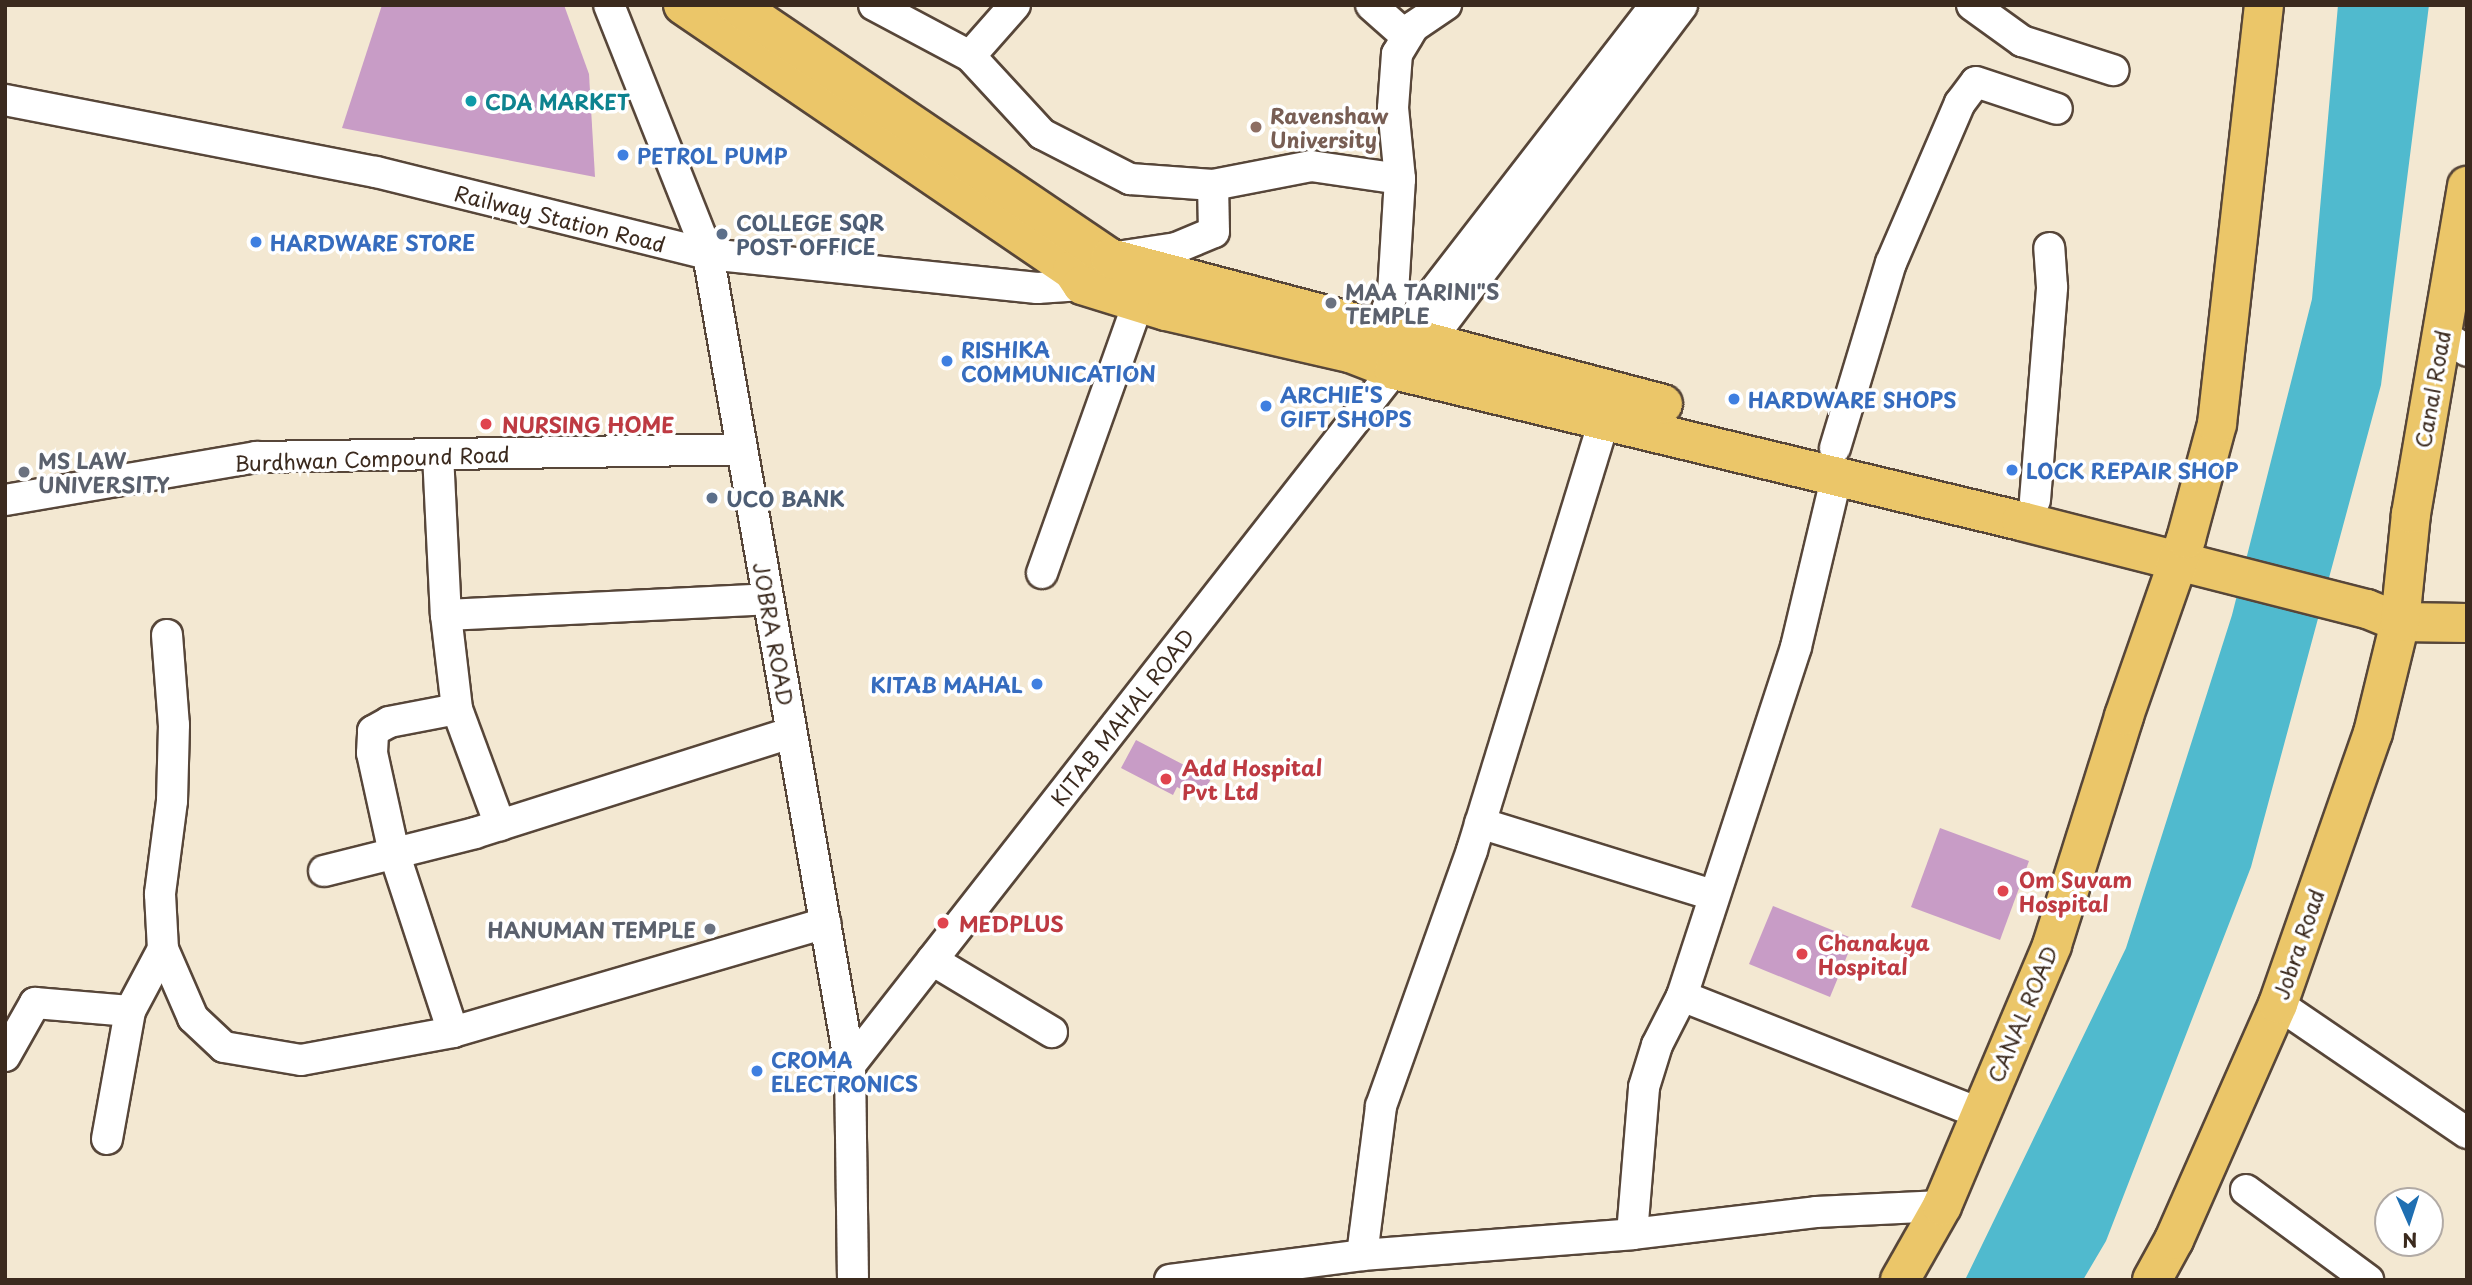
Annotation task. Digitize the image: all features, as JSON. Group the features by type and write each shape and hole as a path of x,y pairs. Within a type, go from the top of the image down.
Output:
{"main road":[{"path":"683,5 1072,270 1082,285 1138,303 1350,354 1400,345 1605,417 2035,500 2190,553"},
{"path":"736,5 1110,258 1400,345 1836,462 2467,622"},
{"name":"CANAL ROAD","path":"1900,1280 1942,1206 2052,945 2123,716 2190,553 2217,424 2264,5"},
{"name":"Canal Road","path":"2385,602 2454,343 2467,186"},
{"name":"Jobra Road","path":"2152,1280 2278,1004 2373,733 2385,602"}],"street":[{"name":"JOBRA ROAD","path":"609,5 708,254 850,1065 853,1280"},
{"path":"874,5 970,56 1042,134 1083,159 1130,179 1213,185 1311,166 1400,179"},
{"path":"970,56 1015,5"},
{"path":"1371,5 1406,37"},
{"path":"1400,345 1393,293 1400,179 1393,108 1397,54 1406,37 1446,5"},
{"path":"1400,345 1656,5"},
{"path":"1400,345 1682,5"},
{"path":"1972,5 2022,41 2113,70"},
{"path":"1632,1234 1644,1087 1657,1045 1682,996 1712,895 1796,647 1836,462 1891,263 1960,103 1976,82 2057,109"},
{"name":"Railway Station Road","path":"5,100 376,172 708,254 1037,288 1082,285"},
{"path":"1082,285 1110,258 1176,248 1214,232 1213,185"},
{"path":"2035,500 2052,287 2049,248"},
{"path":"1042,573 1138,303"},
{"name":"KITAB MAHAL ROAD","path":"850,1065 1400,345"},
{"path":"1363,1255 1381,1106 1480,823 1605,417"},
{"name":"Burdhwan Compound Road","path":"5,500 256,457 742,449"},
{"path":"438,454 446,615 457,709 500,825"},
{"path":"446,615 768,599"},
{"path":"167,635 174,725 172,801 160,894 163,949 192,1018 224,1047 250,1055 301,1060 453,1032 825,923"},
{"path":"453,1032 394,853 372,753 373,731 389,723 457,709"},
{"path":"324,871 500,825 792,733"},
{"path":"1480,823 1712,895"},
{"path":"107,1139 130,1011 163,949"},
{"path":"932,960 1052,1032"},
{"path":"1682,996 1979,1113"},
{"path":"5,1056 35,1003 130,1011"},
{"path":"2278,1004 2467,1133"},
{"path":"2246,1190 2368,1280"},
{"path":"1170,1280 1363,1255 1632,1234 1816,1212 1942,1206"}],"water":[{"path":"2338,5 2429,5 2381,385 2251,867 2106,1241 2083,1280 1965,1280 2126,948 2232,615 2312,299"}],"building":[{"name":"CDA MARKET","path":"382,5 564,5 589,74 595,177 342,128"},
{"path":"1136,740 1211,779 1200,799 1177,787 1173,795 1121,768"},
{"path":"1940,828 2029,861 2000,940 1911,907"},
{"path":"1773,906 1854,939 1830,997 1749,964"}],"place":[{"name":"CDA MARKET","path":"471,101"},
{"name":"Ravenshaw University","path":"1256,127"},
{"name":"PETROL PUMP","path":"623,155"},
{"name":"COLLEGE SQR POST OFFICE","path":"722,234"},
{"name":"HARDWARE STORE","path":"256,242"},
{"name":"MAA TARINI\"S TEMPLE","path":"1331,303"},
{"name":"RISHIKA COMMUNICATION","path":"947,361"},
{"name":"HARDWARE SHOPS","path":"1734,399"},
{"name":"ARCHIE'S GIFT SHOPS","path":"1266,406"},
{"name":"NURSING HOME","path":"486,424"},
{"name":"LOCK REPAIR SHOP","path":"2012,470"},
{"name":"MS LAW UNIVERSITY","path":"24,472"},
{"name":"UCO BANK","path":"712,498"},
{"name":"KITAB MAHAL","path":"1037,684"},
{"name":"Add Hospital Pvt Ltd","path":"1166,779"},
{"name":"Om Suvam Hospital","path":"2003,891"},
{"name":"MEDPLUS","path":"943,923"},
{"name":"HANUMAN TEMPLE","path":"710,929"},
{"name":"Chanakya Hospital","path":"1802,954"},
{"name":"CROMA ELECTRONICS","path":"757,1071"}]}
